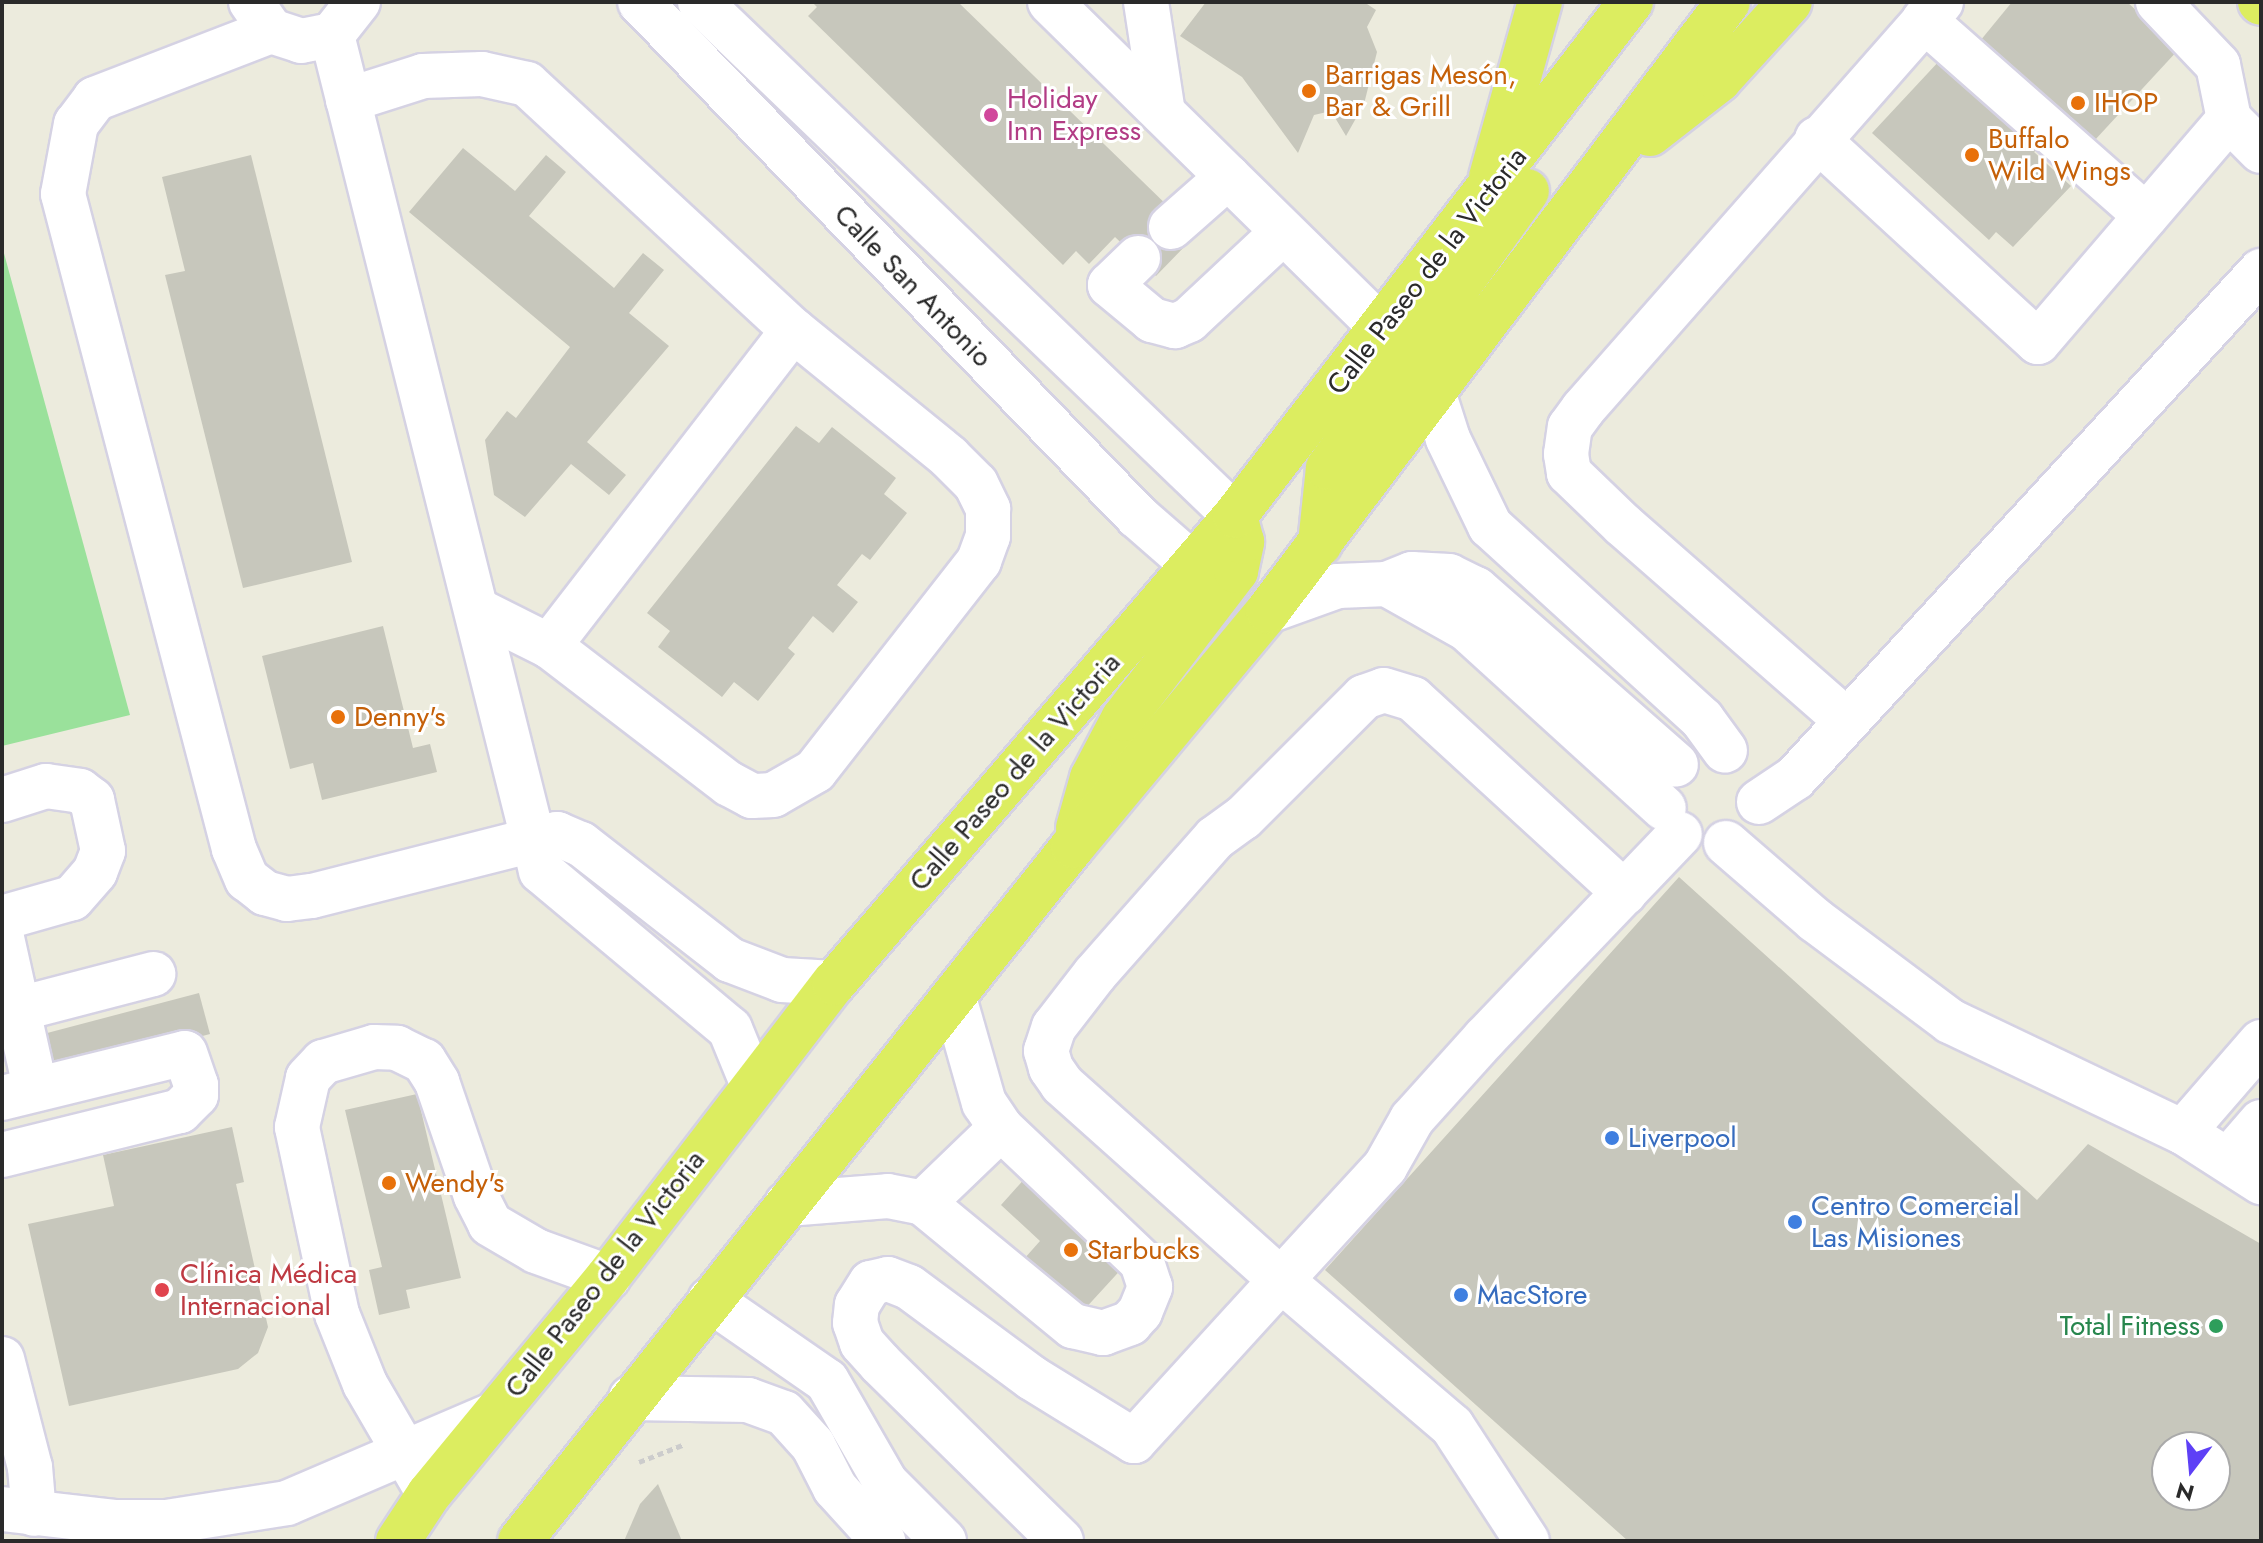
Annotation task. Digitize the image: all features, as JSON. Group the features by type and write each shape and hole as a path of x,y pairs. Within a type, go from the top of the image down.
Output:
{"main road":[{"path":"1320,544 1328,468 1554,154 1567,128 1582,68 1593,2"},
{"name":"Calle Paseo de la Victoria","path":"398,1541 429,1494 608,1277 834,983 1235,516 1485,198 1631,2"},
{"path":"520,1541 1073,846 1268,611 1607,168 1728,2"},
{"path":"1607,168 1719,80 1790,2"},
{"path":"1485,198 1532,8"},
{"path":"1073,846 1092,778 1123,719 1236,571 1242,542 1235,516"}],"street":[{"name":"Calle San Antonio","path":"640,2 1137,516 1192,564"},
{"name":"Calle San Antonio","path":"700,2 1235,516"},
{"path":"1050,2 1383,329"},
{"path":"1146,2 1163,113"},
{"path":"2158,2 2218,65 2229,119 2261,151"},
{"path":"1847,721 1623,525 1569,473 1566,454 1570,427 1817,139 1933,11 2146,216"},
{"path":"753,1085 730,1029 697,996 559,889 541,871 531,837 479,611 348,100 345,18 301,41 261,16 95,99 76,124 63,194 234,849 247,879 265,893 287,899 531,837 557,834 581,844 730,960 782,980 834,983"},
{"path":"348,100 423,76 482,74 527,84 793,330 976,484 988,509 988,536 979,561 815,771 773,795 752,796 729,784 549,646 479,611"},
{"path":"1817,139 2038,342 2229,119"},
{"path":"1171,227 1228,177"},
{"path":"1138,258 1110,285 1152,320 1175,326 1189,320 1283,232"},
{"path":"1268,611 1338,586 1399,579 1467,629 1702,783 1795,778 2261,271"},
{"path":"549,646 793,330"},
{"path":"1061,1541 957,1443 862,1343 855,1323 857,1305 871,1283 888,1279 909,1287 1032,1378 1134,1441 1385,1167 1412,1119 1625,893 1702,783 1729,717 1508,516 1448,439 1434,395"},
{"path":"1527,1541 1452,1426 1281,1280 1062,1084 1046,1051 1070,1006 1165,893 1364,697 1384,690 1413,699 1625,893"},
{"path":"1702,783 1702,844 1726,843 1815,920 1950,1021 2183,1132 2245,1171 2261,1122"},
{"path":"2,800 46,786 80,791 92,800 103,851 95,872 72,898 2,918"},
{"path":"2,938 15,1010 18,1093 185,1053 196,1095 180,1111 2,1155"},
{"path":"15,1010 153,974"},
{"path":"787,1204 888,1196 923,1203 1073,1326 1103,1333 1130,1323 1150,1287 1142,1262 1001,1128 977,1087 954,998"},
{"path":"2183,1132 2261,1042"},
{"path":"429,1494 408,1453 365,1384 337,1314 297,1127 308,1078 323,1062 374,1047 397,1048 424,1061 437,1082 476,1196 490,1224 536,1251 608,1277"},
{"path":"923,1203 1001,1128"},
{"path":"710,1300 827,1381 886,1483 944,1541"},
{"path":"2,1359 30,1467 18,1511 116,1522 205,1519 287,1503 492,1415"},
{"path":"631,1398 748,1400 784,1413 813,1445 835,1488 883,1541"}],"path":[{"path":"629,1466 699,1438"}],"green space":[{"path":"2,246 130,715 2,746"}],"building":[{"name":"Holiday Inn Express","path":"812,2 958,2 1175,213 1166,222 1188,243 1156,276 1115,237 1089,264 1076,251 1063,265 808,16 817,7"},
{"name":"Barrigas Mesón, Bar & Grill","path":"1206,2 1364,2 1376,10 1367,27 1377,52 1364,104 1346,136 1331,111 1314,115 1298,153 1242,77 1180,36"},
{"name":"IHOP","path":"2012,2 2127,2 2179,49 2082,154 1971,52"},
{"path":"1941,59 2039,148 2034,152 2071,186 2013,247 1996,232 1989,240 1872,133"},
{"path":"463,148 515,191 546,155 566,172 529,216 614,288 643,253 664,270 629,313 669,346 587,442 626,475 609,495 571,464 525,517 494,495 485,440 507,411 516,418 570,347 409,212"},
{"path":"251,155 352,562 243,588 165,275 185,271 162,177"},
{"path":"796,426 819,443 832,427 896,478 884,494 907,513 870,560 862,554 837,585 858,602 833,633 813,616 788,648 795,654 758,701 734,682 722,697 658,647 670,631 647,613"},
{"path":"383,626 413,748 430,744 437,772 322,800 313,763 290,769 262,656"},
{"name":"Centro Comercial Las Misiones","path":"1679,877 2037,1200 2088,1144 2261,1244 2261,1541 1628,1541 1325,1270"},
{"path":"199,993 210,1034 107,1061 41,1069 32,1037"},
{"path":"417,1094 461,1278 406,1290 410,1308 379,1315 369,1270 382,1267 345,1110"},
{"path":"232,1127 244,1182 236,1184 268,1327 258,1353 238,1369 69,1406 28,1224 114,1206 103,1155"},
{"name":"Starbucks","path":"1028,1175 1126,1264 1082,1312 1024,1259 1040,1241 1001,1205"},
{"path":"658,1484 682,1541 624,1541 640,1504"}],"place":[{"name":"Barrigas Mesón, Bar & Grill","path":"1309,91"},
{"name":"IHOP","path":"2078,103"},
{"name":"Holiday Inn Express","path":"991,115"},
{"name":"Buffalo Wild Wings","path":"1972,155"},
{"name":"Denny's","path":"338,717"},
{"name":"Liverpool","path":"1612,1138"},
{"name":"Wendy's","path":"389,1183"},
{"name":"Centro Comercial Las Misiones","path":"1795,1222"},
{"name":"Starbucks","path":"1071,1250"},
{"name":"Clínica Médica Internacional","path":"162,1290"},
{"name":"MacStore","path":"1461,1295"},
{"name":"Total Fitness","path":"2216,1326"}]}
